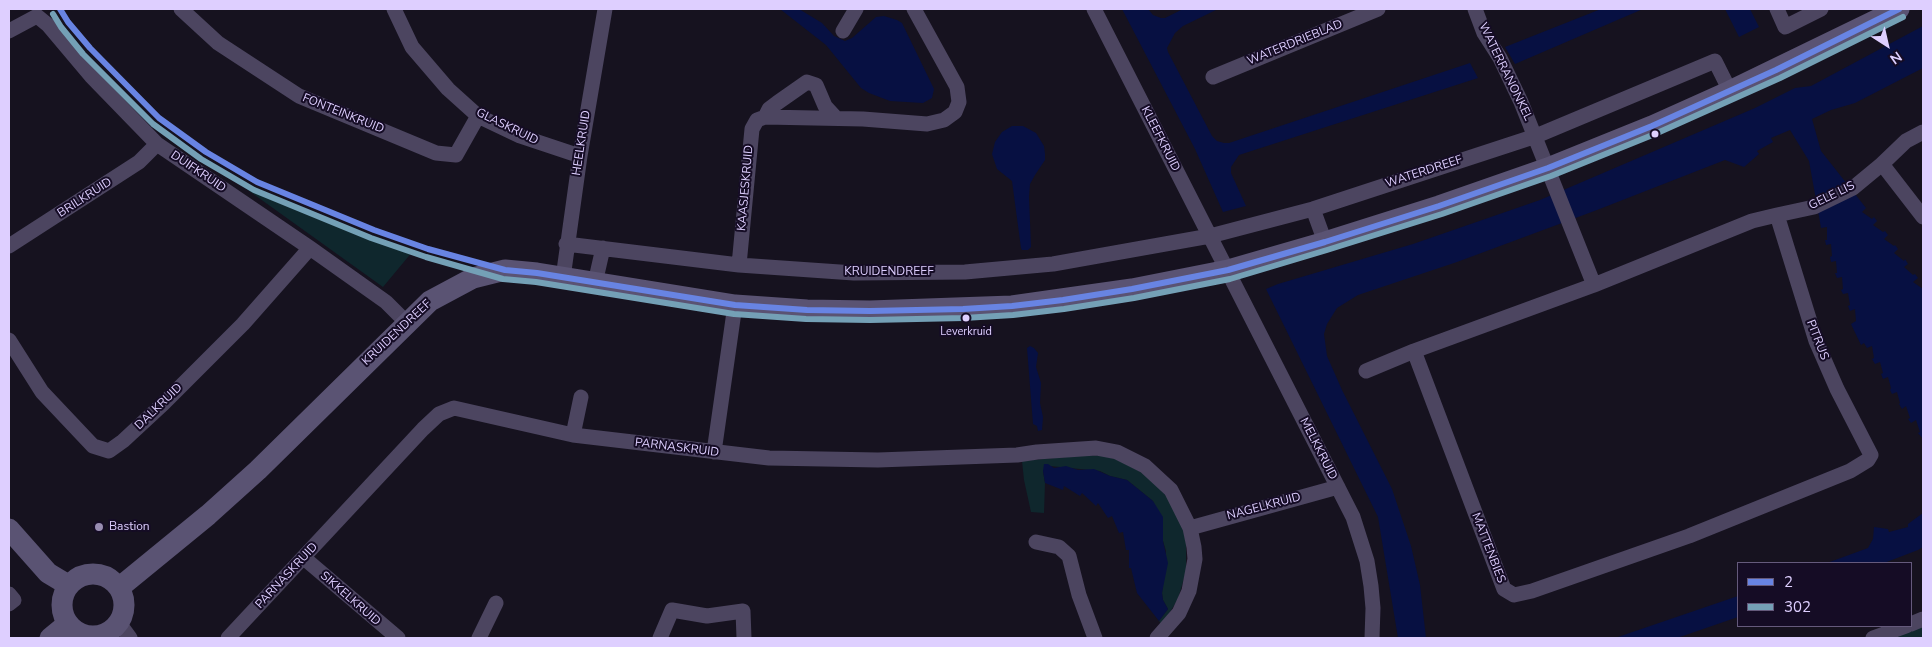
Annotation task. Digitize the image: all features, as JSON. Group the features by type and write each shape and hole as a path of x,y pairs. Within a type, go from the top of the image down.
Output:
{"street":[{"name":"FONTEINKRUID","path":"181,9 218,43 298,96 436,152 456,155 478,116"},
{"name":"GLASKRUID","path":"394,9 412,47 448,89 478,116 520,136 580,156"},
{"name":"HEELKRUID","path":"563,278 566,244 604,9"},
{"path":"843,31 856,9"},
{"path":"765,117 836,118 926,124 944,120 955,112 959,102 956,87 914,9"},
{"name":"KLEEFKRUID","path":"1094,9 1228,270"},
{"name":"WATERDRIEBLAD","path":"1213,77 1378,9"},
{"name":"WATERRANONKEL","path":"1474,9 1484,33 1509,75 1536,136"},
{"path":"1777,9 1786,27 1821,9"},
{"path":"1228,270 1325,242 1548,168 1652,126 1730,91 1899,9"},
{"name":"DUIFKRUID","path":"9,31 37,16 48,25 91,76 157,144 386,302 406,322"},
{"name":"WATERDREEF","path":"1210,236 1313,209 1536,136 1715,61 1730,91"},
{"name":"KAASJESKRUID","path":"739,265 752,129 757,120 765,117 777,103 807,82 816,85 825,106 836,118"},
{"name":"GELE LIS","path":"1777,216 1814,207 1853,188 1906,141 1923,132"},
{"path":"1536,136 1594,285"},
{"name":"BRILKRUID","path":"9,246 139,162 157,144"},
{"path":"1882,164 1923,217"},
{"path":"1313,209 1325,242"},
{"path":"1366,372 1414,351 1594,285 1752,221 1777,216"},
{"name":"PITRUS","path":"1689,536 1850,471 1868,460 1871,455 1837,389 1816,341 1777,216"},
{"name":"KRUIDENDREEF","path":"566,244 739,265 854,273 965,272 1053,264 1210,236"},
{"name":"DALKRUID","path":"9,340 42,392 93,446 109,451 123,441 164,403 237,330 310,248"},
{"path":"595,284 603,248"},
{"name":"KRUIDENDREEF","path":"120,587 258,470 406,322 430,301 473,278 505,270 537,273 595,284 735,305 807,310 912,311 1012,306 1132,289 1228,270"},
{"name":"MELKKRUID","path":"1228,270 1353,517 1367,561 1373,608 1372,638"},
{"path":"714,452 735,305"},
{"name":"MATTENBIES","path":"1414,351 1504,589 1514,595 1532,591 1689,536"},
{"path":"573,435 581,397"},
{"name":"PARNASKRUID","path":"228,638 423,429 440,414 454,408 573,435 769,458 872,460 1017,455 1096,448 1117,452 1145,466 1172,490 1190,528"},
{"name":"NAGELKRUID","path":"1190,528 1338,487"},
{"path":"1158,638 1179,613 1189,591 1195,559 1190,528"},
{"path":"9,529 48,573 68,585"},
{"path":"1036,542 1059,547 1068,556 1079,595 1095,638"},
{"name":"SIKKELKRUID","path":"304,558 398,638"},
{"path":"93,574 111,580 120,587 123,598 124,631 112,630 103,635 93,637 74,631 67,624 62,615 61,605 63,594 68,585 75,579 93,574"},
{"path":"9,594 14,600 9,604"},
{"path":"479,638 496,603"},
{"path":"660,638 672,610 707,616 743,611 744,638"},
{"path":"50,638 67,624"},
{"path":"1873,638 1903,627"}],"green space":[{"path":"238,183 324,220 413,251 383,287"},
{"path":"1087,455 1119,460 1148,476 1170,500 1183,528 1186,542 1186,571 1178,599 1162,625 1159,621 1168,609 1163,600 1162,593 1166,551 1163,541 1163,527 1153,501 1127,480 1110,476 1100,471 1050,466 1043,471 1045,483 1044,513 1031,512 1022,461"},
{"path":"1923,625 1923,638 1888,638"}],"shaded area":[{"path":"780,9 799,9 822,23 834,36 845,41 852,38 876,17 884,16 897,20 902,23 934,89 932,98 923,103 890,101 869,93 861,88 826,45"},
{"path":"1122,9 1148,9 1153,15 1165,18 1183,9 1218,9 1183,26 1175,33 1167,48 1212,136 1217,141 1224,143 1229,143 1470,63 1478,78 1239,155 1231,167 1231,173 1246,206 1223,212 1195,149"},
{"path":"1601,9 1643,9 1515,64 1505,47"},
{"path":"1725,9 1750,9 1759,27 1739,37"},
{"path":"1923,26 1923,68 1855,103 1831,110 1812,119 1821,151 1866,208 1862,212 1872,219 1874,217 1877,221 1873,225 1883,232 1885,231 1888,235 1884,239 1895,245 1898,249 1894,253 1904,261 1905,259 1908,264 1904,267 1918,278 1913,282 1923,289 1923,439 1918,433 1920,432 1916,420 1911,423 1908,419 1910,418 1906,406 1902,409 1899,404 1897,392 1892,394 1888,377 1883,379 1880,362 1875,364 1872,359 1874,358 1872,346 1867,348 1864,343 1861,345 1851,324 1856,321 1855,309 1850,311 1848,293 1843,294 1841,290 1843,289 1842,277 1837,278 1835,273 1837,273 1836,261 1831,262 1831,244 1826,245 1827,227 1821,228 1809,161 1790,130 1771,138 1773,142 1757,151 1759,154 1744,167 1725,160 1457,262 1358,295 1337,308 1327,324 1324,334 1327,356 1392,489 1411,546 1420,585 1426,638 1398,638 1378,517 1266,289 1413,244 1540,200 1755,108 1795,88 1811,86"},
{"path":"1012,126 1023,126 1036,133 1044,146 1045,160 1030,184 1031,247 1028,250 1022,250 1021,248 1012,181 997,169 992,154 995,142 1002,132"},
{"path":"1030,346 1038,353 1036,367 1041,383 1040,403 1043,417 1042,430 1038,431 1037,426 1033,424 1027,348"},
{"path":"1044,464 1054,468 1066,466 1078,470 1094,469 1110,476 1127,480 1153,501 1163,517 1163,541 1168,563 1162,593 1163,600 1168,609 1159,621 1137,593 1131,568 1129,568 1129,550 1126,550 1123,532 1119,533 1112,516 1108,518 1098,503 1096,506 1082,493 1080,496 1064,486 1063,490 1045,483"},
{"path":"1923,513 1923,547 1918,550 1887,562 1830,562 1868,548 1873,539 1874,527 1888,529 1889,532 1908,527 1908,524"},
{"path":"1737,596 1737,617 1677,638 1615,638"}],"transit line":[{"name":"2","path":"60,9 68,22 90,48 159,118 206,152 257,182 374,230 428,249 505,270 537,273 735,305 807,310 870,311 963,309 1063,300 1132,289 1228,270 1325,242 1439,206 1548,168 1652,126 1776,70 1899,9"},
{"name":"302","path":"53,14 83,54 153,124 201,159 254,190 371,238 426,257 503,279 536,282 734,314 806,319 870,320 1013,315 1134,298 1230,279 1442,214 1551,176 1655,134 1780,78 1903,17"}],"place":[{"name":"Leverkruid","path":"966,318"},
{"name":"Bastion","path":"99,527"}]}
